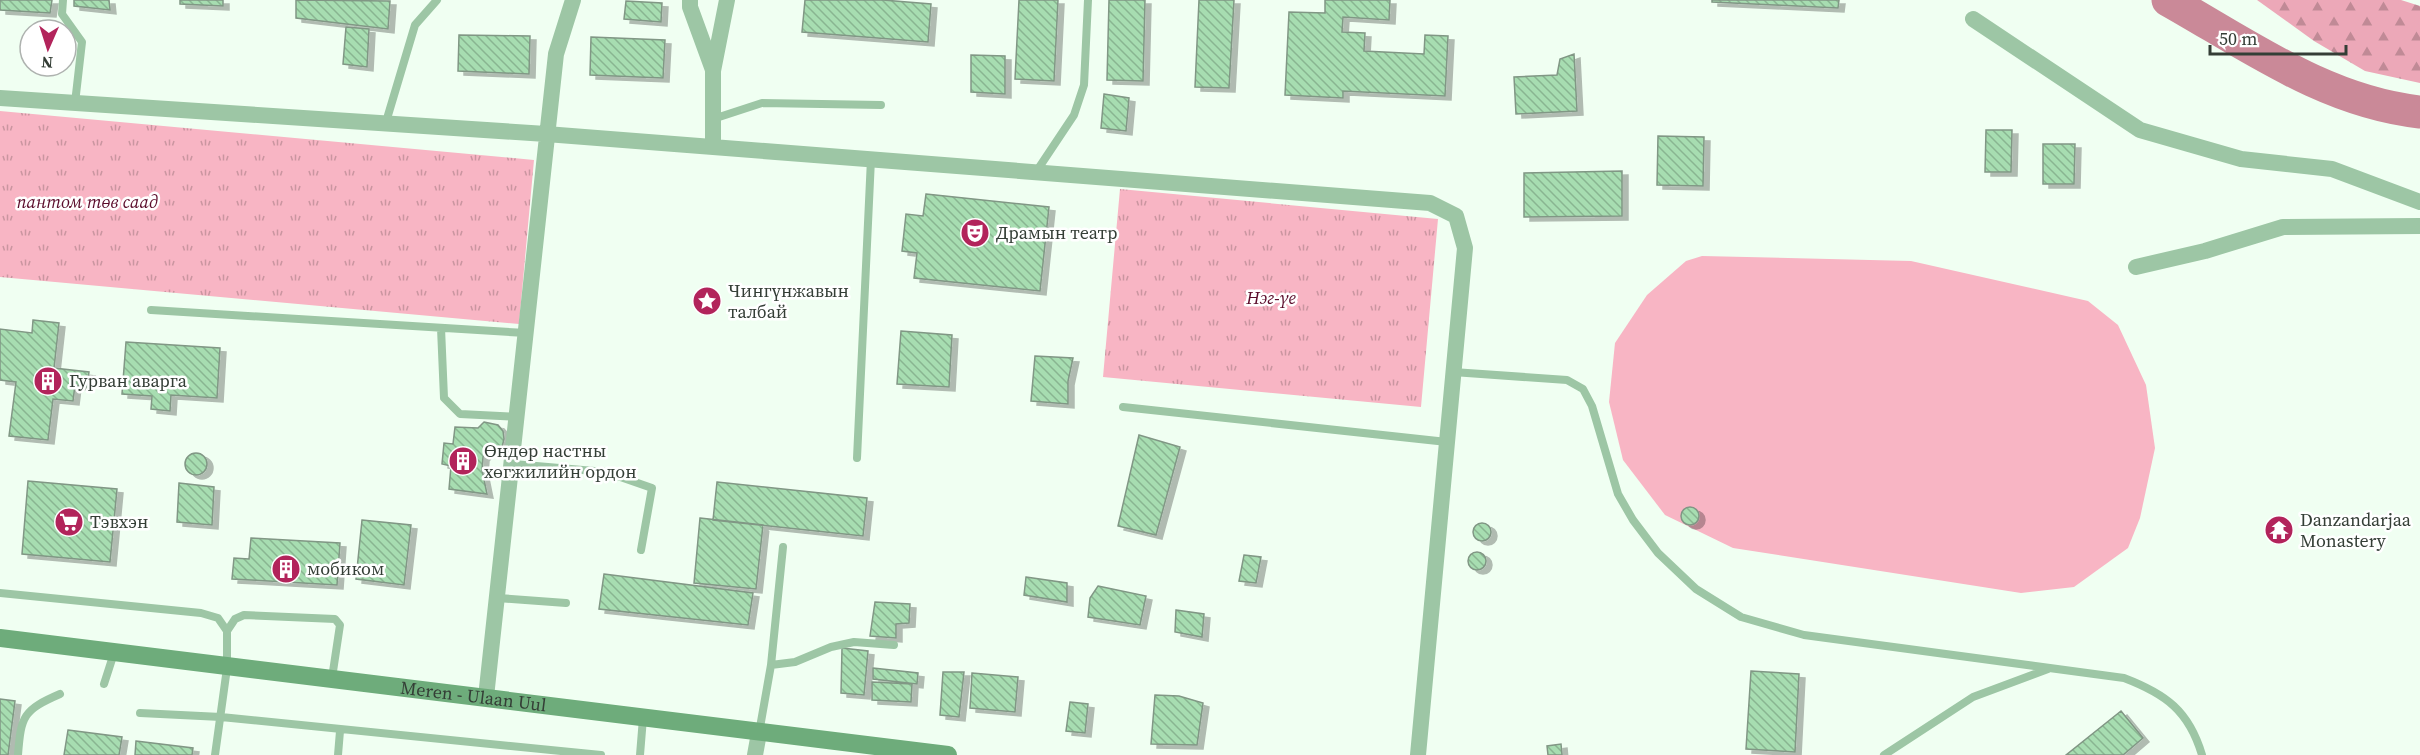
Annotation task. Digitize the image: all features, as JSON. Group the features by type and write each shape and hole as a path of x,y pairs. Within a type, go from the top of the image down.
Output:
{"street":[{"path":"486,697 527,333 546,134 556,54 573,0"},
{"path":"690,0 690,7 713,70"},
{"path":"713,147 713,70 727,0"},
{"path":"1973,19 2140,130 2241,159 2332,169 2420,202"},
{"path":"0,98 386,122 1430,203 1456,216 1465,248 1418,755"},
{"path":"2136,267 2205,251 2283,227 2420,226"},
{"name":"Meren - Ulaan Uul","path":"0,638 227,668 332,678 948,755"},
{"path":"755,755 759,733"}],"lane":[{"path":"63,0 62,14 82,42 75,103"},
{"path":"386,122 415,25 437,0"},
{"path":"1036,172 1074,115 1084,85 1088,0"},
{"path":"713,119 762,103 881,105"},
{"path":"857,458 872,159"},
{"path":"151,310 527,333"},
{"path":"441,328 444,398 460,414 518,417"},
{"path":"1453,372 1567,381 1583,389 1592,406 1618,494 1633,520 1658,553 1696,589 1741,617 1804,635 2124,678 2150,688 2177,707 2195,731 2202,755"},
{"path":"1123,407 1447,442"},
{"path":"513,464 606,472 652,488 641,550"},
{"path":"759,733 771,665 783,547"},
{"path":"0,593 201,613 218,618 227,631"},
{"path":"498,598 566,603"},
{"path":"215,755 227,668 227,631 235,619 244,615 336,619 339,625 332,678"},
{"path":"771,665 795,662 831,647 854,642 894,645"},
{"path":"104,684 114,653"},
{"path":"1884,755 1973,697 2052,668"},
{"path":"18,755 20,723 37,704 60,694"},
{"path":"140,713 220,717 340,731 601,755"},
{"path":"640,755 643,718"},
{"path":"338,755 340,731"}],"green space":[{"path":"2257,0 2401,0 2420,6 2420,83 2365,71 2314,41"},
{"name":"пантом төв саад","path":"0,111 534,160 519,324 0,277"},
{"name":"Нэг-үе","path":"1120,189 1438,219 1421,407 1103,377"},
{"path":"1702,256 1911,261 2088,301 2118,325 2146,385 2155,448 2140,518 2128,548 2074,587 2021,593 1733,548 1665,515 1623,460 1609,402 1615,343 1647,295 1686,261"}],"building":[{"path":"0,0 52,0 50,13 0,10"},
{"path":"74,0 109,0 110,10 74,6"},
{"path":"180,0 223,0 223,6 180,4"},
{"path":"296,0 390,1 388,29 296,18"},
{"path":"805,0 883,0 931,4 928,42 802,32"},
{"path":"1019,0 1058,0 1054,81 1015,79"},
{"path":"1109,0 1145,0 1143,81 1107,80"},
{"path":"1199,0 1234,0 1229,88 1195,87"},
{"path":"1325,0 1390,0 1389,20 1343,17 1342,32 1365,33 1364,51 1424,54 1425,35 1448,36 1445,96 1343,91 1343,98 1285,95 1289,12 1325,13"},
{"path":"1712,0 1839,0 1838,8 1712,2"},
{"path":"626,1 662,3 661,22 624,19"},
{"path":"346,27 369,29 367,67 343,64"},
{"path":"459,35 530,36 529,74 458,71"},
{"path":"591,37 665,40 663,78 590,75"},
{"path":"1574,54 1577,111 1516,114 1514,77 1557,75 1560,59"},
{"path":"971,55 1005,56 1005,94 971,92"},
{"path":"1104,94 1129,98 1126,131 1101,128"},
{"path":"1986,130 2012,130 2011,172 1985,172"},
{"path":"1658,136 1704,137 1703,186 1657,185"},
{"path":"2043,144 2075,144 2074,184 2043,184"},
{"path":"1622,171 1622,216 1524,217 1524,173"},
{"name":"Драмын театр","path":"926,194 1049,207 1040,291 914,278 917,253 902,251 906,214 923,216"},
{"name":"Гурван аварга","path":"33,320 59,323 54,368 89,372 87,387 75,385 73,401 53,399 48,440 9,436 16,382 0,380 0,329 32,333"},
{"path":"901,331 952,335 949,387 897,384"},
{"path":"126,342 220,348 217,398 171,395 170,411 151,409 152,396 122,394"},
{"path":"1035,356 1073,358 1068,381 1068,404 1031,401"},
{"name":"Өндөр настны хөгжилийн ордон","path":"484,422 498,425 503,431 504,439 502,447 488,451 483,457 482,470 487,494 449,489 451,466 442,464 444,443 453,444 455,427 478,428"},
{"path":"1139,435 1180,447 1156,535 1118,526"},
{"path":"196,453 206,460 207,464 200,474 196,475 186,468 185,464 192,454"},
{"name":"Тэвхэн","path":"28,481 117,489 110,562 22,554"},
{"path":"717,482 867,498 863,536 713,520"},
{"path":"179,483 214,487 212,525 177,522"},
{"path":"1690,507 1696,510 1699,516 1696,522 1690,525 1684,522 1681,516 1684,510"},
{"path":"700,518 763,525 756,589 694,583"},
{"path":"362,520 411,525 404,585 356,579"},
{"path":"1482,523 1488,526 1491,532 1488,538 1482,541 1476,538 1473,532 1476,526"},
{"name":"мобиком","path":"251,538 340,543 337,585 232,579 234,558 249,559"},
{"path":"1477,552 1483,555 1486,561 1483,567 1477,570 1471,567 1468,561 1471,555"},
{"path":"1244,555 1261,557 1256,583 1239,581"},
{"path":"604,574 753,593 748,625 599,609"},
{"path":"1026,577 1067,583 1067,602 1024,595"},
{"path":"1098,586 1146,596 1140,625 1088,617 1090,598"},
{"path":"875,602 910,604 909,623 896,624 896,638 870,636"},
{"path":"1176,610 1204,614 1202,637 1175,632"},
{"path":"842,648 868,651 864,695 841,693"},
{"path":"873,668 918,673 917,684 873,679"},
{"path":"1751,671 1799,674 1795,752 1746,749"},
{"path":"943,672 964,672 959,717 940,715"},
{"path":"972,673 1018,677 1015,712 970,708"},
{"path":"872,682 912,684 911,702 872,700"},
{"path":"1155,695 1179,696 1203,703 1197,745 1151,744"},
{"path":"0,699 15,701 8,755 0,755"},
{"path":"1070,702 1088,704 1085,733 1066,731"},
{"path":"2121,711 2143,738 2123,755 2066,755"},
{"path":"68,730 122,737 119,755 64,755"},
{"path":"136,741 193,748 192,755 135,755"},
{"path":"1561,744 1562,755 1548,755 1547,746"}],"waterway":[{"path":"2168,0 2258,53 2320,84 2352,97 2420,112"}],"place":[{"name":"Драмын театр","path":"975,233"},
{"name":"Чингүнжавын талбай","path":"707,301"},
{"name":"Гурван аварга","path":"48,381"},
{"name":"Өндөр настны хөгжилийн ордон","path":"463,461"},
{"name":"Тэвхэн","path":"69,522"},
{"name":"Danzandarjaa Monastery","path":"2279,530"},
{"name":"мобиком","path":"286,569"}]}
